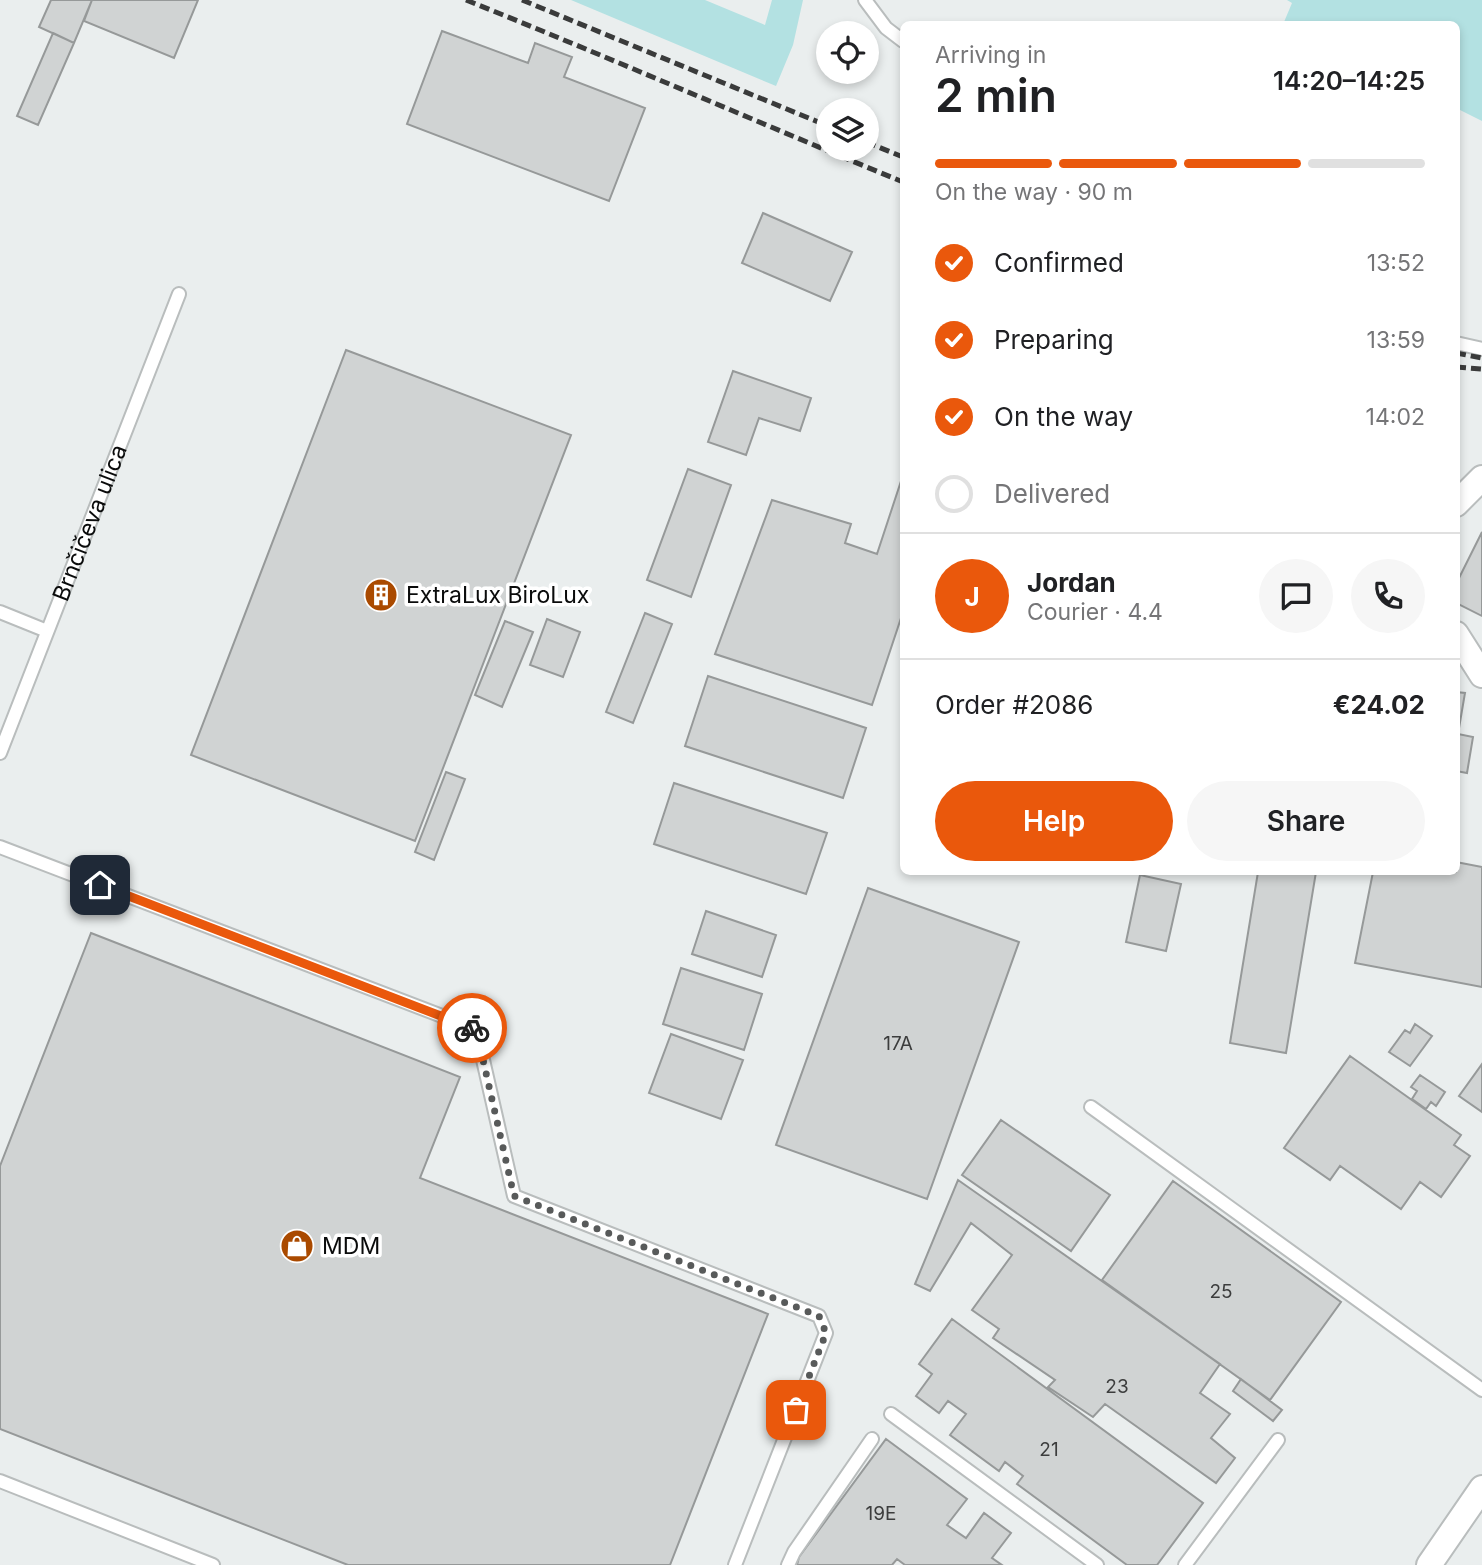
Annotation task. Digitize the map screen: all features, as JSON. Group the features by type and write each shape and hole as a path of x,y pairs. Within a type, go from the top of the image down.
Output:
{"street":[{"path":"1460,500 1482,478"},
{"path":"1460,640 1482,676"},
{"path":"1429,1565 1482,1488"}],"lane":[{"path":"865,0 886,28 900,39"},
{"name":"Brnčičeva ulica","path":"0,752 179,294"},
{"path":"1460,344 1482,349"},
{"path":"0,612 47,631"},
{"path":"0,847 476,1029 514,1196 819,1316 826,1333 735,1565"},
{"path":"1091,1107 1482,1390"},
{"path":"891,1414 1097,1565"},
{"path":"788,1565 794,1552 873,1438"},
{"path":"1185,1565 1278,1440"},
{"path":"0,1481 213,1565"}],"shaded area":[{"path":"571,0 705,0 765,25 772,0 803,0 793,45 776,86"},
{"path":"1287,0 1482,0 1482,121 1460,110 1460,21 1284,21 1292,3"}],"building":[{"path":"51,0 92,0 74,43 39,27"},
{"path":"92,0 198,0 174,58 84,21"},
{"path":"442,31 528,63 535,43 572,57 564,77 645,108 609,201 407,124"},
{"path":"53,33 74,43 38,125 17,116"},
{"path":"763,213 852,252 830,301 742,263"},
{"name":"ExtraLux BiroLux","path":"346,350 571,435 415,841 191,755"},
{"path":"733,371 811,398 800,431 759,418 746,455 708,442"},
{"path":"688,469 731,485 691,597 647,580"},
{"path":"900,484 900,621 872,705 715,654 772,500 851,524 845,543 877,554"},
{"path":"1482,532 1482,616 1460,605 1460,576"},
{"path":"645,613 672,624 633,723 606,712"},
{"path":"547,619 580,632 563,677 530,665"},
{"path":"505,621 533,632 502,707 475,695"},
{"path":"708,676 866,728 843,798 685,746"},
{"path":"1460,692 1465,693 1460,722"},
{"path":"1460,734 1473,737 1467,773 1460,772"},
{"path":"446,772 465,779 434,860 415,852"},
{"path":"674,783 827,833 806,894 654,844"},
{"path":"1460,863 1482,867 1482,987 1355,963 1372,875 1460,875"},
{"path":"1140,875 1181,884 1166,951 1126,942"},
{"path":"1258,875 1316,875 1286,1053 1230,1043"},
{"path":"868,888 1019,942 927,1199 776,1145"},
{"path":"706,911 776,935 762,977 692,954"},
{"name":"MDM","path":"91,933 460,1077 420,1178 768,1314 670,1565 348,1565 0,1429 0,1166"},
{"path":"681,968 762,994 744,1050 663,1024"},
{"path":"1415,1024 1432,1036 1410,1066 1389,1052 1405,1030 1410,1033"},
{"path":"671,1034 743,1060 721,1119 649,1093"},
{"path":"1350,1056 1461,1135 1454,1145 1470,1156 1441,1197 1420,1182 1401,1209 1340,1166 1330,1180 1284,1148"},
{"path":"1482,1064 1482,1112 1459,1096"},
{"path":"1420,1075 1445,1092 1436,1106 1431,1102 1426,1109 1412,1099 1417,1091 1411,1087"},
{"path":"1001,1120 1110,1195 1071,1251 962,1175"},
{"path":"958,1180 1220,1364 1200,1393 1230,1414 1211,1438 1235,1458 1216,1483 1105,1404 1093,1417 1048,1387 1055,1380 993,1338 999,1329 972,1310 1012,1255 971,1223 930,1291 915,1284"},
{"path":"1173,1181 1341,1302 1270,1400 1102,1280"},
{"path":"952,1319 1203,1503 1157,1565 1127,1565 1017,1484 1023,1476 1005,1462 999,1471 950,1435 966,1414 948,1401 939,1413 916,1396 932,1374 919,1364"},
{"path":"1241,1379 1282,1410 1273,1421 1233,1391"},
{"path":"886,1439 967,1499 947,1525 966,1538 984,1513 1011,1533 992,1558 1002,1565 905,1565 897,1559 892,1565 797,1565 799,1557"}],"railway":[{"path":"466,0 900,181"},
{"path":"522,0 816,121"},
{"path":"879,147 900,156"},
{"path":"1460,354 1482,358"},
{"path":"1460,367 1482,369"}],"way so far":[{"path":"472,1028 476,1029 514,1196 819,1316 826,1333 796,1410"}],"place":[{"name":"ExtraLux BiroLux","path":"381,595"},
{"name":"MDM","path":"297,1246"}],"route":[{"path":"100,885 472,1028"}]}
